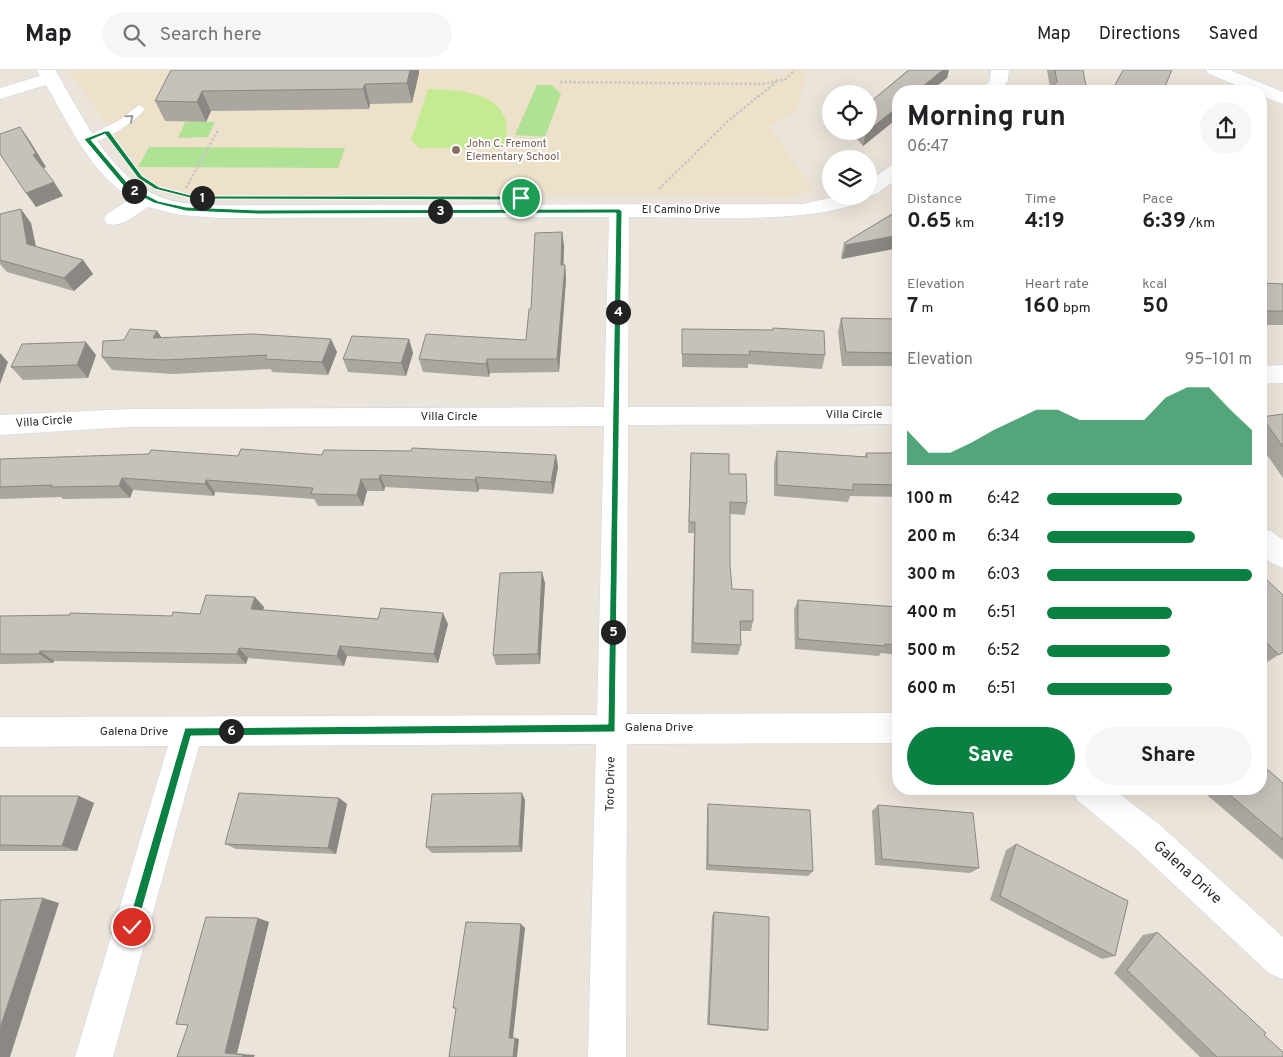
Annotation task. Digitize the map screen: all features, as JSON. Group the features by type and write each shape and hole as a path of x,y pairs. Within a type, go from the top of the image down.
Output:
{"street":[{"path":"996,85 999,81 1000,70"},
{"path":"1215,70 1250,85"},
{"path":"0,94 48,74"},
{"name":"El Camino Drive","path":"48,74 87,139 120,180 147,198 172,206 221,211 619,211 802,210 829,205"},
{"path":"1267,92 1283,99"},
{"path":"877,184 892,174"},
{"path":"114,219 147,198"},
{"name":"Toro Drive","path":"607,1057 619,211"},
{"path":"1267,375 1283,374"},
{"name":"Villa Circle","path":"0,425 128,418 892,415"},
{"path":"1267,544 1283,556"},
{"name":"Galena Drive","path":"0,732 892,728"},
{"path":"94,1057 188,731"},
{"name":"Galena Drive","path":"1096,795 1148,837 1283,961"}],"lane":[{"path":"87,139 120,126 132,118 140,109"}],"path":[{"path":"560,82 763,84 784,80 794,74 795,70"},
{"path":"658,195 659,188 728,121 776,82"},
{"path":"182,195 218,130"}],"shaded area":[{"name":"John C. Fremont Elementary School","path":"68,70 756,70 784,76 786,70 808,70 797,110 769,126 814,190 788,197 658,195 202,197 155,184 143,174"}],"green space":[{"path":"537,85 552,85 561,94 545,137 515,135"},
{"path":"428,89 452,90 477,95 489,100 498,107 504,117 507,130 503,149 419,148 411,140"},
{"path":"185,122 215,122 208,137 178,138"},
{"path":"149,147 345,148 338,168 138,167"}],"building":[{"path":"171,70 410,70 407,83 365,84 363,89 202,91 197,102 155,101"},
{"path":"909,70 943,70 924,85 892,85 892,112 877,124 877,96"},
{"path":"1055,70 1083,70 1086,85 1054,85 1057,82"},
{"path":"1123,70 1172,70 1166,85 1115,85"},
{"path":"20,127 36,153 33,155 54,182 26,193 0,154 0,134"},
{"path":"21,209 27,244 83,260 64,278 0,260 0,214"},
{"path":"892,214 892,236 846,245 844,243"},
{"path":"562,232 561,265 565,265 557,359 487,359 486,364 419,359 426,334 526,340 529,309 531,309 535,233"},
{"path":"1267,283 1283,284 1283,311 1267,311"},
{"path":"841,318 892,319 892,353 846,352"},
{"path":"773,328 824,331 825,355 749,351 750,355 682,354 682,329 773,330"},
{"path":"130,329 157,331 153,338 253,334 331,339 322,362 265,359 267,355 164,360 102,357 103,341 124,340"},
{"path":"352,336 409,339 401,363 343,359"},
{"path":"86,342 77,365 11,367 22,344"},
{"path":"1283,414 1283,447 1267,424 1267,416"},
{"path":"412,448 556,455 551,482 476,477 475,480 380,475 379,479 361,479 357,495 311,494 313,488 206,480 205,484 122,478 119,486 51,487 52,485 0,487 0,459 149,454 151,450 238,456 241,449 322,455 324,450 411,451"},
{"path":"777,451 867,457 866,453 892,453 892,485 853,484 853,490 777,485"},
{"path":"691,453 729,454 729,474 746,474 747,503 730,502 732,589 753,590 753,621 740,621 741,645 693,643 695,522 689,522"},
{"path":"542,572 538,654 493,655 500,573"},
{"path":"1267,580 1283,595 1283,652 1279,655 1267,643"},
{"path":"206,595 255,597 251,609 378,619 381,608 443,613 434,654 340,646 337,656 239,648 237,654 40,651 39,654 0,654 0,616 70,615 70,613 172,616 173,612 200,614"},
{"path":"798,600 892,607 892,644 885,644 885,646 798,639"},
{"path":"1267,769 1283,783 1283,840 1230,795 1267,795"},
{"path":"239,793 339,798 328,848 225,844"},
{"path":"522,793 519,846 426,847 432,794"},
{"path":"0,796 79,796 62,846 0,845"},
{"path":"708,804 810,810 813,871 708,865"},
{"path":"878,805 973,813 979,868 882,859"},
{"path":"1016,844 1128,901 1115,956 1000,896"},
{"path":"43,898 0,1028 0,900"},
{"path":"714,912 769,917 768,1030 709,1024"},
{"path":"206,917 258,918 225,1053 243,1055 242,1057 177,1057 188,1025 176,1024"},
{"path":"466,922 521,924 509,1038 515,1038 513,1057 449,1057 456,1008 453,1008"},
{"path":"1157,932 1266,1033 1264,1035 1283,1052 1283,1057 1217,1057 1127,970"}],"place":[{"name":"John C. Fremont Elementary School","path":"456,150"}],"route":[{"path":"132,927 188,731 612,729 619,211 257,212 186,209 156,202 128,188 87,139 107,132 140,177 157,188 194,198 521,198"}]}
